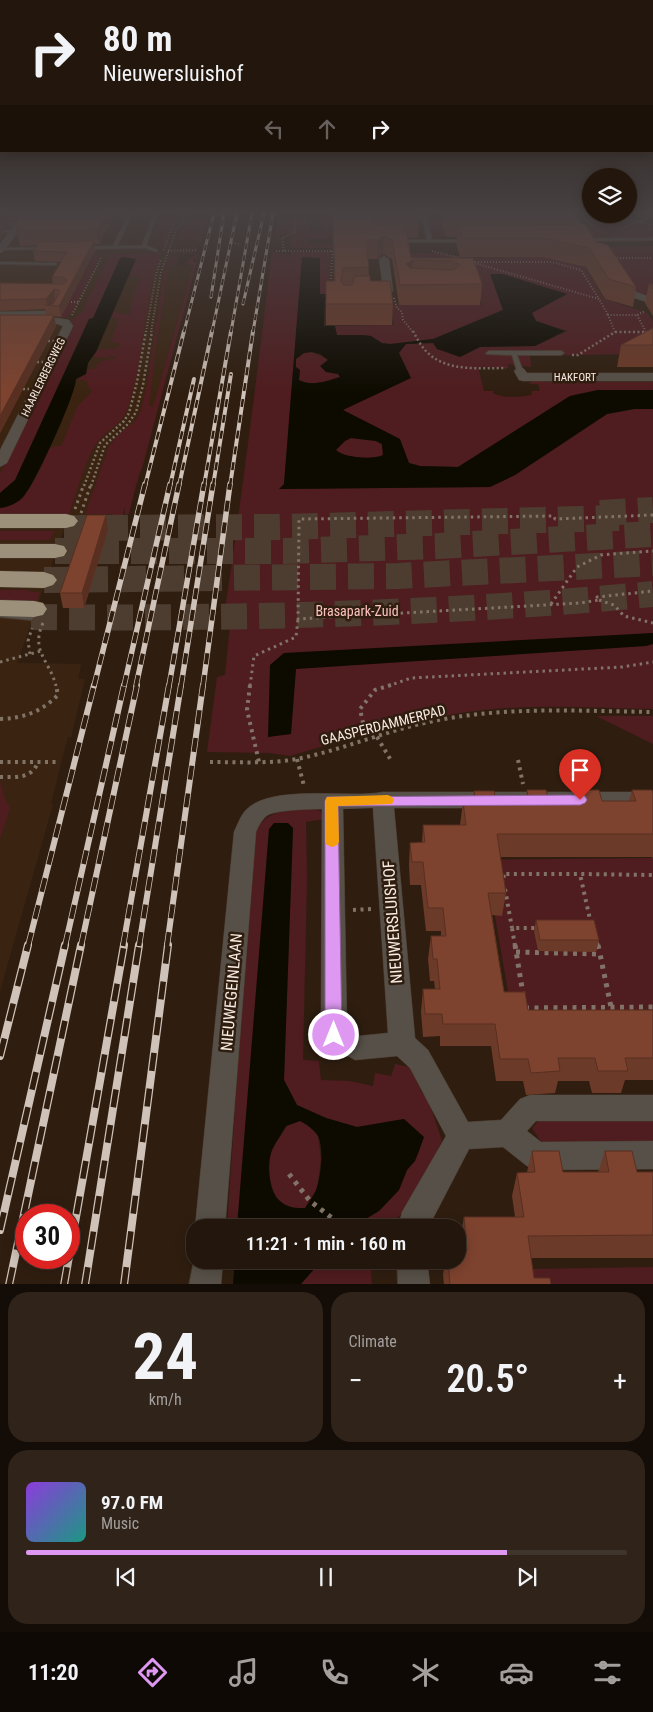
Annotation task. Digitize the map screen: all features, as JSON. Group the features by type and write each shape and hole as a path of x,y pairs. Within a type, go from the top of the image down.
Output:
{"highway":[{"path":"0,521 68,521"},
{"path":"0,528 68,521"},
{"path":"0,551 50,566"},
{"path":"0,566 50,566"},
{"path":"0,579 50,566"},
{"path":"0,608 33,617"},
{"path":"0,615 33,617"}],"street":[{"path":"365,291 390,286 387,273"},
{"path":"617,273 632,294 653,301"},
{"name":"HAARLERBERGWEG","path":"0,321 61,321 68,326 0,463"},
{"name":"HAKFORT","path":"520,369 523,377 653,377"},
{"name":"NIEUWERSLUISHOF","path":"383,800 402,1044"},
{"path":"461,1136 419,1060 402,1044 355,1048 334,1035 333,910 320,801 653,800"},
{"name":"NIEUWEGEINLAAN","path":"211,1219 245,832 252,817 265,807 320,801"},
{"path":"507,1133 530,1108 653,1108"},
{"path":"461,1136 507,1133 537,1156 653,1155"},
{"path":"416,1219 461,1136"},
{"path":"205,1284 207,1269"},
{"path":"413,1269 414,1284"}],"lane":[{"path":"0,314 51,313 57,302"},
{"name":"HAKFORT","path":"489,353 561,353"},
{"path":"514,353 520,369"}],"path":[{"path":"61,321 74,312 94,273"},
{"path":"68,521 100,443 124,421 129,413 137,382 157,273"},
{"path":"156,302 161,273"},
{"path":"331,273 331,285"},
{"path":"509,273 599,299"},
{"path":"583,273 608,315 614,332 646,332"},
{"path":"390,286 396,305 402,312 403,320 409,324 429,356 456,366 520,369"},
{"path":"608,315 637,315 645,311"},
{"path":"637,315 646,332 653,337"},
{"name":"HAKFORT","path":"561,353 578,355 614,332"},
{"path":"48,341 54,341"},
{"path":"37,362 43,362"},
{"path":"23,389 30,389"},
{"path":"259,762 247,710 254,656 296,636 298,620 299,519 554,516 555,519 653,514"},
{"path":"551,604 577,567 601,555 653,551"},
{"path":"599,600 597,597 653,591"},
{"path":"298,620 599,600 614,605 624,616 653,623"},
{"path":"30,654 28,641 33,617"},
{"path":"0,662 41,651"},
{"path":"392,762 378,737 363,723 360,709 375,690 411,678 622,667 653,662"},
{"name":"GAASPERDAMMERPAD","path":"210,762 259,762 297,759 429,722 481,714 535,711 653,712"},
{"path":"297,759 320,801"},
{"path":"518,760 526,800"},
{"path":"0,762 58,762"},
{"path":"0,777 24,776 34,771 38,762"},
{"path":"525,1008 503,874 653,874"},
{"path":"580,874 592,928 583,928"},
{"path":"333,910 391,909"},
{"path":"512,928 548,928"},
{"path":"595,937 611,1007"},
{"path":"516,952 600,954"},
{"path":"516,1008 653,1007"},
{"path":"289,1174 310,1201 333,1219"}],"shaded area":[{"path":"0,273 191,273 126,505 85,515 69,515 17,663 81,664 78,679 85,679 71,737 68,737 62,759 51,804 53,804 0,991"},
{"path":"113,273 130,273 96,352 88,363 86,374 76,379 62,419 29,488 19,501 0,508 0,493 15,480 89,319 93,318"},
{"path":"301,273 320,273 320,294 334,294 335,300 325,301 324,326 335,326 337,335 371,336 382,343 390,344 433,339 503,310 490,274 502,274 567,294 532,313 536,321 565,331 535,346 480,347 460,357 437,349 433,343 406,344 399,353 411,378 343,410 400,439 409,463 420,466 458,467 570,396 598,390 653,390 653,409 634,409 607,414 515,475 490,487 279,489 284,484","holes":["304,353 320,354 328,360 320,366 326,372 338,374 340,377 314,383 299,380 300,370 296,367 296,359","351,438 376,441 382,444 383,455 378,457 345,455 336,450"]},
{"path":"653,633 653,644 646,646 296,669 291,734 268,737 270,665 284,653"},
{"path":"274,823 288,823 293,828 284,1080 297,1105 326,1118 357,1127 404,1119 424,1137 415,1161 407,1170 399,1190 379,1211 366,1219 238,1219 269,829","holes":["300,1121 313,1129 320,1141 320,1176 317,1187 305,1208 295,1208 280,1201 273,1192 269,1172 271,1153 286,1126"]},
{"path":"234,1269 314,1269 301,1284 233,1284"}],"green space":[{"path":"84,273 92,273 72,312 67,317 60,319"},
{"path":"101,273 113,273 93,318 89,319 15,480 0,493 0,474 72,326 69,322 82,312"},
{"path":"130,273 155,273 133,391 125,415 100,439 92,451 69,515 0,515 0,508 18,501 31,486 49,448 62,445 77,407 93,391 89,389 87,381 77,379 86,374 87,370 97,368 96,365 102,361 116,358 115,356 101,358 93,356 97,350 117,348 121,344 111,342 119,320 111,316 113,312 130,315 131,303 141,277 129,276"},
{"path":"168,273 149,406 153,407 191,273 194,273 129,514 125,514 125,507 118,533 108,533 112,514 85,514 109,446 117,436 135,421 141,410 147,384 164,275"},
{"name":"Brasapark-Zuid","path":"269,273 301,273 284,484 280,489 490,487 515,475 607,414 634,409 653,409 653,709 546,707 482,710 409,723 290,756 270,753 207,752 217,677 225,675 230,625 223,624 249,439"},
{"name":"Brasapark-Zuid","path":"310,273 330,273 330,286 334,294 320,294"},
{"path":"411,273 589,273 604,299 647,313 653,321 653,344 632,354 530,356 531,367 508,364 509,368 478,367 484,391 494,391 493,393 497,395 507,397 531,395 532,391 540,391 538,384 529,384 533,380 542,379 544,382 653,382 653,390 598,390 570,396 458,467 420,466 409,463 399,439 343,410 406,344 433,343 460,357 480,347 535,346 568,331 536,321 531,313 567,294 502,274 491,274 503,310 433,339 390,344 382,343 371,336 336,335 335,326 394,325 391,305 482,305 472,276 412,276"},
{"path":"622,273 653,273 653,298 636,293"},
{"path":"311,352 328,359 321,366 326,372 338,374 340,377 315,383 299,380 300,370 296,367 296,359 304,353"},
{"path":"351,438 376,441 382,445 383,455 378,457 358,457 345,455 335,450"},
{"path":"0,531 54,531 50,540 0,540"},
{"path":"0,590 40,592 36,604 0,605"},
{"path":"596,716 653,716 653,744"},
{"path":"0,780 4,797 10,808 0,839"},
{"path":"315,808 321,812 324,819 306,822 307,880 303,1060 319,1061 321,1080 350,1081 373,1086 375,1073 391,1076 395,1064 410,1067 422,1093 428,1099 442,1141 418,1188 397,1219 366,1219 379,1211 399,1190 407,1170 414,1161 404,1119 357,1127 326,1118 297,1105 284,1080 293,828 238,1219 228,1219 253,834 265,819 287,810"},
{"path":"653,858 653,1014 494,1016 490,992 508,991 490,888 467,860"},
{"path":"544,1115 653,1115 653,1148 545,1148 532,1128"},
{"path":"300,1121 308,1125 318,1136 321,1159 317,1189 305,1208 295,1208 283,1203 276,1197 271,1185 269,1165 271,1153 287,1126"},
{"path":"653,1267 653,1284 534,1284 531,1269"},
{"path":"314,1269 371,1269 372,1284 301,1284"}],"building":[{"path":"54,273 77,273 59,306 45,305 53,304 60,292 54,289 46,299 0,300 0,283 62,284 67,280 63,277 52,277"},
{"path":"335,273 342,273 341,281 344,285 352,285 355,276 370,276 370,281 390,281 393,304 326,304 326,281 335,281"},
{"path":"398,273 478,273 482,284 400,285"},
{"path":"605,273 627,273 636,287 609,279"},
{"path":"0,315 54,315 0,416"},
{"path":"653,328 653,345 621,345"},
{"path":"87,515 106,515 82,593 60,593"},
{"path":"527,790 546,790 549,801 582,802 580,790 599,790 602,801 636,801 632,790 652,790 653,834 497,834 506,893 488,893 504,992 525,992 528,1010 653,1010 653,1058 625,1058 628,1071 598,1071 595,1058 558,1058 560,1071 531,1073 528,1059 500,1059 495,1024 443,1024 442,1014 425,1014 423,989 440,989 437,959 433,959 431,936 446,936 443,908 428,908 423,862 412,862 410,843 425,842 423,825 466,825 463,802 476,802 474,791 494,791 496,801 529,802"},
{"path":"536,920 594,920 599,940 540,940"},
{"path":"532,1151 559,1151 563,1172 609,1172 605,1151 632,1151 637,1172 653,1172 653,1235 528,1236 534,1278 550,1278 551,1284 450,1284 449,1269 466,1269 466,1219 464,1217 524,1217 517,1173 535,1172"}],"tunnel":[{"path":"600,513 653,510"},
{"path":"64,528 278,527 619,518"},
{"path":"55,551 285,551 439,546 653,534"},
{"path":"44,580 398,576 653,563"},
{"path":"31,617 187,617 342,614 498,606 653,594"}],"railway":[{"path":"184,332 199,273"},
{"path":"211,297 215,273"},
{"path":"212,332 224,273"},
{"path":"231,332 241,273"},
{"path":"243,304 250,273"},
{"path":"253,332 263,273"},
{"path":"145,486 184,331"},
{"path":"179,486 212,331"},
{"path":"204,486 231,331"},
{"path":"230,486 253,331"},
{"path":"213,486 231,374"},
{"path":"170,486 194,379"},
{"path":"94,686 145,484"},
{"path":"124,686 170,484"},
{"path":"136,686 179,484"},
{"path":"169,686 204,484"},
{"path":"181,686 213,484"},
{"path":"203,686 230,484"},
{"path":"28,946 94,685"},
{"path":"65,946 124,685"},
{"path":"81,946 137,685"},
{"path":"123,946 169,685"},
{"path":"139,946 181,685"},
{"path":"167,946 203,685"},
{"path":"0,1056 28,945"},
{"path":"0,1230 65,945"},
{"path":"9,1284 81,945"},
{"path":"64,1284 124,945"},
{"path":"85,1284 139,945"},
{"path":"124,1284 168,945"}],"slow traffic":[{"path":"332,842 332,801 388,800"}],"route":[{"path":"334,1035 332,801 580,800"}]}
